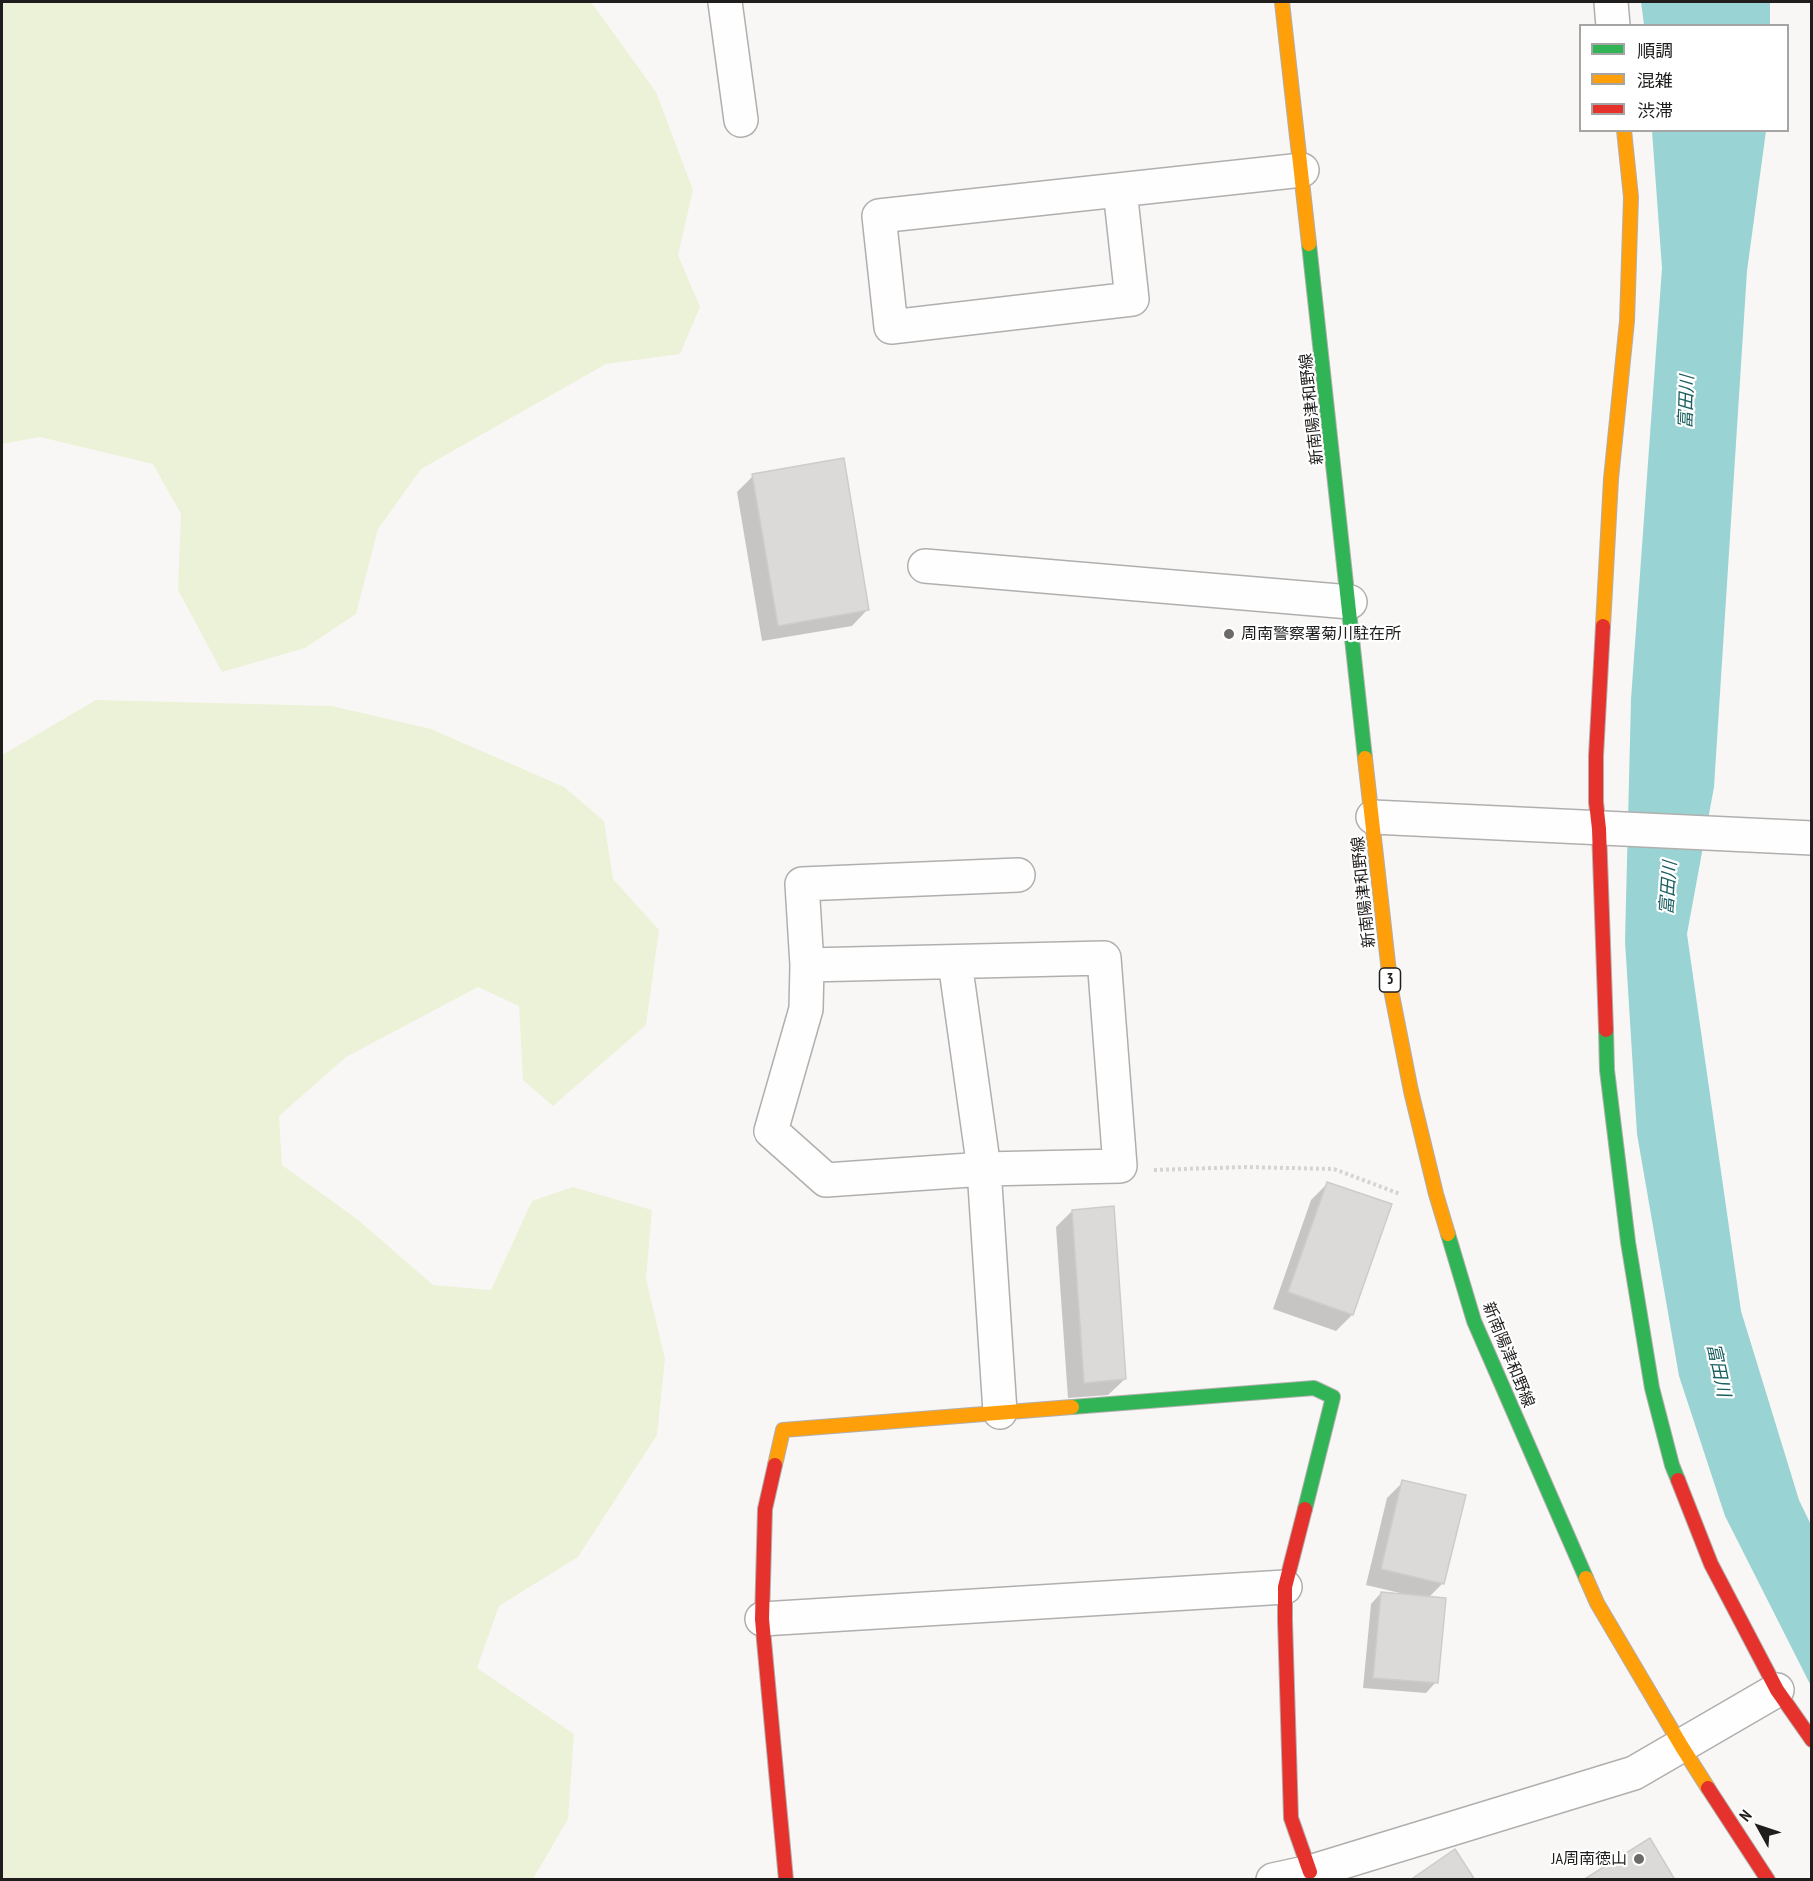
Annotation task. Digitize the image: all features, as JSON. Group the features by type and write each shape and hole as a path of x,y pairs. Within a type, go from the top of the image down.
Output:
{"street":[{"path":"725,2 741,120"},
{"name":"新南陽津和野線","path":"1282,2 1391,990 1411,1091 1438,1204 1474,1321 1597,1603 1682,1747 1768,1880"},
{"path":"1611,2 1613,24"},
{"path":"1624,132 1631,197 1627,309 1611,479 1596,756 1596,802 1608,829 1607,1070 1628,1242 1652,1388 1672,1466 1712,1564 1777,1690 1812,1740"},
{"path":"1120,190 1132,299 891,327 879,216 1302,170"},
{"path":"925,566 1350,602"},
{"path":"1373,816 1812,838"},
{"path":"807,965 1104,958 1120,1166 984,1169 826,1180 771,1131 806,1009 807,965 802,884 1018,875"},
{"path":"955,962 984,1169 1000,1412"},
{"path":"786,1880 762,1619 765,1509 783,1430 1314,1388 1333,1397 1285,1587 1291,1818 1310,1872"},
{"path":"762,1619 1285,1587"},
{"path":"1273,1880 1310,1872 1634,1773 1777,1690"}],"path":[{"path":"1120,1166 1133,1171 1245,1167 1334,1169 1417,1200 1438,1204"}],"green space":[{"path":"2,2 591,2 656,92 693,190 678,255 700,307 680,354 606,364 421,469 378,529 356,614 305,648 222,672 178,590 181,514 153,464 40,437 2,444"},
{"path":"96,700 332,706 431,729 564,787 604,821 613,879 659,930 646,1025 553,1106 523,1080 519,1006 478,987 346,1057 279,1116 282,1165 357,1219 433,1285 491,1290 532,1201 573,1187 652,1210 646,1279 665,1359 657,1435 578,1557 499,1606 477,1668 574,1734 568,1819 533,1879 2,1879 2,755"}],"water":[{"path":"1641,2 1770,2 1770,24 1644,24"},
{"name":"富田川","path":"1652,132 1766,132 1747,271 1714,787 1687,934 1741,1311 1799,1500 1811,1525 1811,1686 1725,1516 1679,1376 1637,1134 1625,941 1631,699 1662,268"}],"building":[{"path":"844,458 869,610 778,626 752,474"},
{"path":"1327,1182 1392,1204 1353,1315 1288,1292"},
{"path":"1114,1206 1126,1379 1084,1383 1072,1210"},
{"path":"1402,1480 1466,1495 1444,1584 1381,1569"},
{"path":"1381,1592 1446,1598 1438,1683 1373,1678"},
{"name":"JA周南徳山","path":"1650,1838 1675,1880 1583,1880"},
{"path":"1455,1849 1475,1880 1410,1880"}],"traffic: fast":[{"path":"1309,244 1365,758"},
{"path":"1606,1030 1607,1070 1628,1242 1652,1388 1678,1480"},
{"path":"1448,1234 1474,1321 1586,1578"},
{"path":"1072,1407 1314,1388 1333,1397 1305,1509"}],"traffic: slow":[{"path":"1282,2 1309,244"},
{"path":"1603,626 1611,479 1627,321 1631,197 1624,132"},
{"path":"1365,758 1391,990 1411,1091 1448,1234"},
{"path":"775,1465 783,1430 1072,1407"},
{"path":"1586,1578 1597,1603 1708,1788"}],"traffic: jam":[{"path":"1603,626 1596,756 1596,802 1599,829 1606,1030"},
{"path":"775,1465 765,1509 762,1619 786,1880"},
{"path":"1678,1480 1711,1564 1777,1690 1812,1740"},
{"path":"1305,1509 1285,1587 1285,1620 1291,1818 1310,1872"},
{"path":"1708,1788 1768,1880"}],"place":[{"name":"周南警察署菊川駐在所","path":"1229,634"},
{"name":"JA周南徳山","path":"1639,1859"}]}
